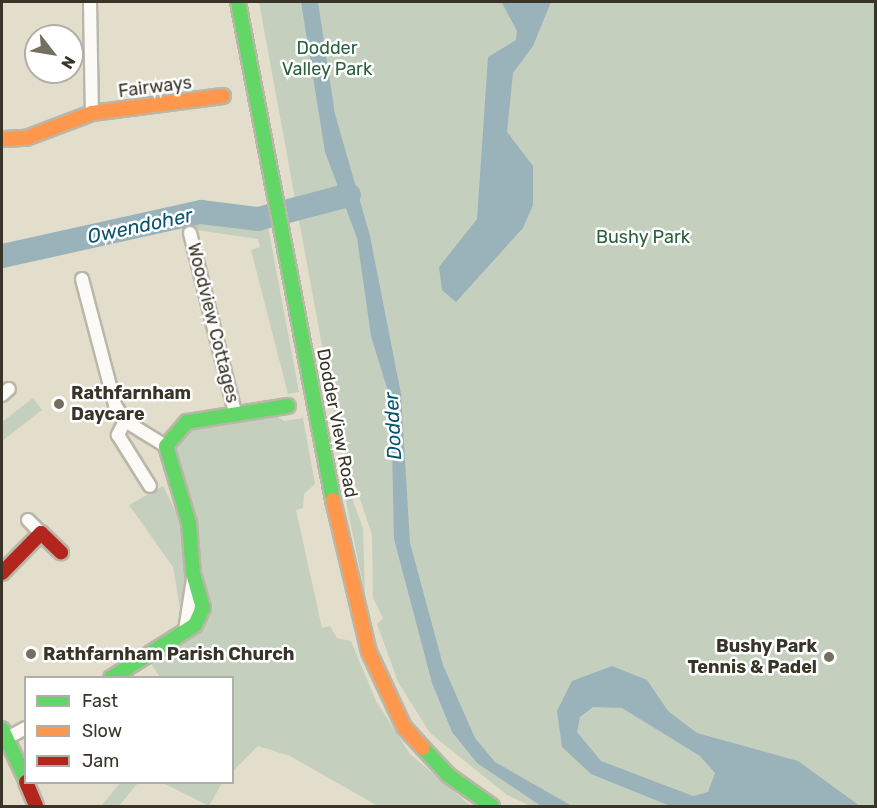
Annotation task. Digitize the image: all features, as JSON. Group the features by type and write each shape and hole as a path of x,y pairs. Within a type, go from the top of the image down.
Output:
{"main road":[{"name":"Dodder View Road","path":"238,2 348,577 375,672 394,711 426,753 492,807"},
{"name":"Fairways","path":"4,139 27,138 92,113 224,96"},
{"path":"114,676 185,631 203,608 193,574 189,523 166,446 187,422 235,412 288,406"},
{"path":"2,573 41,533 61,552"},
{"path":"4,734 24,777"},
{"path":"27,784 36,807"}],"street":[{"path":"90,2 92,113"},
{"name":"Woodview Cottages","path":"190,233 235,412"},
{"path":"82,279 115,405 125,421 166,446"},
{"path":"125,421 118,435 150,486"},
{"path":"28,520 41,533"},
{"path":"4,734 24,729"}],"green space":[{"name":"Bushy Park","path":"259,2 875,2 875,806 531,806 507,795 430,733 398,682 377,624 383,618 373,598 372,535 338,433"},
{"path":"201,215 267,221 299,392 288,394 251,250 260,247 258,239 190,229"},
{"path":"33,398 42,410 2,441 2,422"},
{"path":"275,415 284,421 303,418 315,484 304,494 303,508 296,510 322,628 330,626 337,638 351,641 376,701 410,754 471,806 378,806 290,756 258,746 234,770 234,676 159,676 148,659 185,636 173,567 129,505 163,486 184,528 175,445 190,427"},
{"path":"339,464 363,528 365,594 352,531"},
{"path":"119,784 137,784 119,806 101,806"},
{"path":"165,784 221,784 209,806"}],"water":[{"name":"Dodder","path":"301,2 318,2 335,114 370,236 401,394 410,543 443,665 475,738 495,762 572,806 541,806 477,763 452,732 432,683 394,539 391,401 371,336 357,238 325,152"},
{"path":"551,2 533,46 513,73 507,132 533,166 533,205 523,228 456,302 442,290 439,267 477,219 488,57 516,40 517,31 502,3"},
{"path":"612,666 647,680 668,711 697,733 798,761 860,806 670,806 591,774 562,747 557,711 572,681","holes":["593,707 622,708 700,756 715,773 708,792 693,796 601,761 577,732 580,717"]}],"waterway":[{"name":"Owendoher","path":"2,256 201,212 258,219 349,195"}],"traffic: fast":[{"path":"238,2 333,500"},
{"path":"114,676 195,625 203,608 193,574 189,523 166,446 187,422 288,406"},
{"path":"2,729 24,776"},
{"path":"423,748 448,775 492,806"}],"traffic: slow":[{"path":"4,139 26,138 92,113 223,96"},
{"path":"333,500 369,652 404,727 423,748"}],"traffic: jam":[{"path":"2,573 41,533 61,552"},
{"path":"27,784 36,806"}],"place":[{"name":"Rathfarnham Daycare","path":"59,404"},
{"name":"Rathfarnham Parish Church","path":"31,654"},
{"name":"Bushy Park Tennis & Padel","path":"829,657"}],"park label":[{"name":"Dodder Valley Park","path":"327,59"}]}
